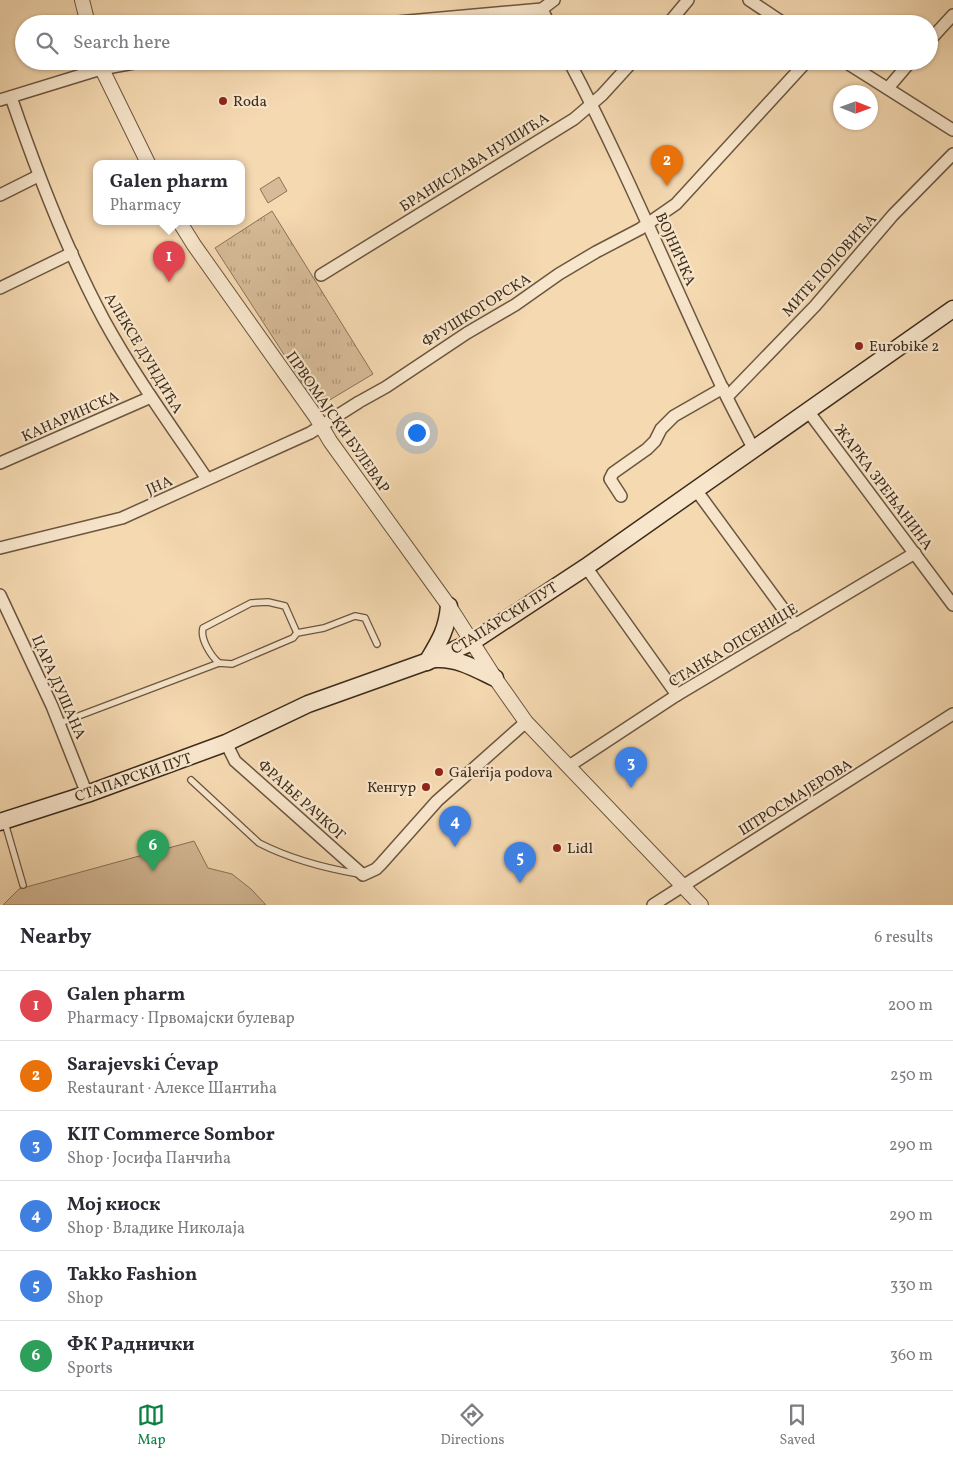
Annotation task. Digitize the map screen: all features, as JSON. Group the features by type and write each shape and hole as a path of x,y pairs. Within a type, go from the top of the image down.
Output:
{"main road":[{"name":"СТАПАРСКИ ПУТ","path":"2,821 87,794 226,743 308,704 430,661 472,642 754,450 952,310"},
{"path":"430,661 443,636 448,621 449,606"},
{"path":"430,661 448,659 457,661 494,678"}],"street":[{"path":"82,0 86,15"},
{"path":"475,15 542,9 554,0"},
{"path":"676,15 688,0"},
{"path":"749,0 772,15"},
{"path":"542,9 545,15"},
{"path":"938,31 953,15"},
{"path":"6,99 86,70"},
{"path":"102,70 147,160"},
{"name":"ВОЈНИЧКА","path":"574,70 592,104 725,392 754,450"},
{"name":"БРАНИСЛАВА НУШИЋА","path":"320,276 574,119 592,104 624,70"},
{"name":"ФРУШКОГОРСКА","path":"322,426 358,402 386,387 467,333 515,305 559,274 648,223 676,204 799,70"},
{"path":"859,70 953,130"},
{"path":"888,88 903,70"},
{"name":"АЛЕКСЕ ДУНДИЋА","path":"6,99 72,253 104,320 151,397 207,480"},
{"name":"МИТЕ ПОПОВИЋА","path":"621,496 610,479 613,473 647,449 655,441 661,429 674,416 725,392 815,306 893,215 953,154"},
{"path":"0,195 38,176"},
{"name":"ПРВОМАЈСКИ БУЛЕВАР","path":"182,225 322,426 330,441 449,606 494,678 526,722 701,905"},
{"path":"0,288 72,253"},
{"name":"КАНАРИНСКА","path":"0,463 151,397"},
{"name":"ЖАРКА ЗРЕЊАНИНА","path":"808,411 953,605"},
{"name":"ЈНА","path":"0,548 122,518 322,426"},
{"path":"696,490 795,625"},
{"name":"СТАНКА ОПСЕНИЦЕ","path":"569,766 677,695 915,553"},
{"path":"586,566 677,695"},
{"name":"ЦАРА ДУШАНА","path":"0,594 60,724 87,794"},
{"name":"ШТРОСМАЈЕРОВА","path":"653,905 953,714"},
{"path":"364,875 376,869 436,800 526,722"},
{"name":"ФРАЊЕ РАЧКОГ","path":"226,743 235,761 364,875"}],"lane":[{"path":"60,724 219,663 232,664 294,638 296,633 285,606 268,602 251,603 203,628 203,637 219,663"},
{"path":"296,633 324,628 355,616 361,616 365,618 377,644"},
{"path":"192,780 259,843 272,850 324,868 364,875"},
{"path":"2,821 23,885"}],"green space":[{"path":"279,177 287,191 268,203 260,189"},
{"path":"272,211 373,374 318,407 215,248"},
{"path":"194,841 208,868 232,874 251,889 266,905 3,905 19,889"}],"place":[{"name":"Roda","path":"223,101"},
{"name":"Sarajevski Ćevap","path":"667,186"},
{"name":"Galen pharm","path":"169,282"},
{"name":"Eurobike 2","path":"859,346"},
{"name":"Galerija podova","path":"439,772"},
{"name":"Кенгур","path":"426,787"},
{"name":"KIT Commerce Sombor","path":"631,788"},
{"name":"Мој киоск","path":"455,847"},
{"name":"Lidl","path":"557,848"},
{"name":"ФК Раднички","path":"153,871"},
{"name":"Takko Fashion","path":"520,883"}]}
